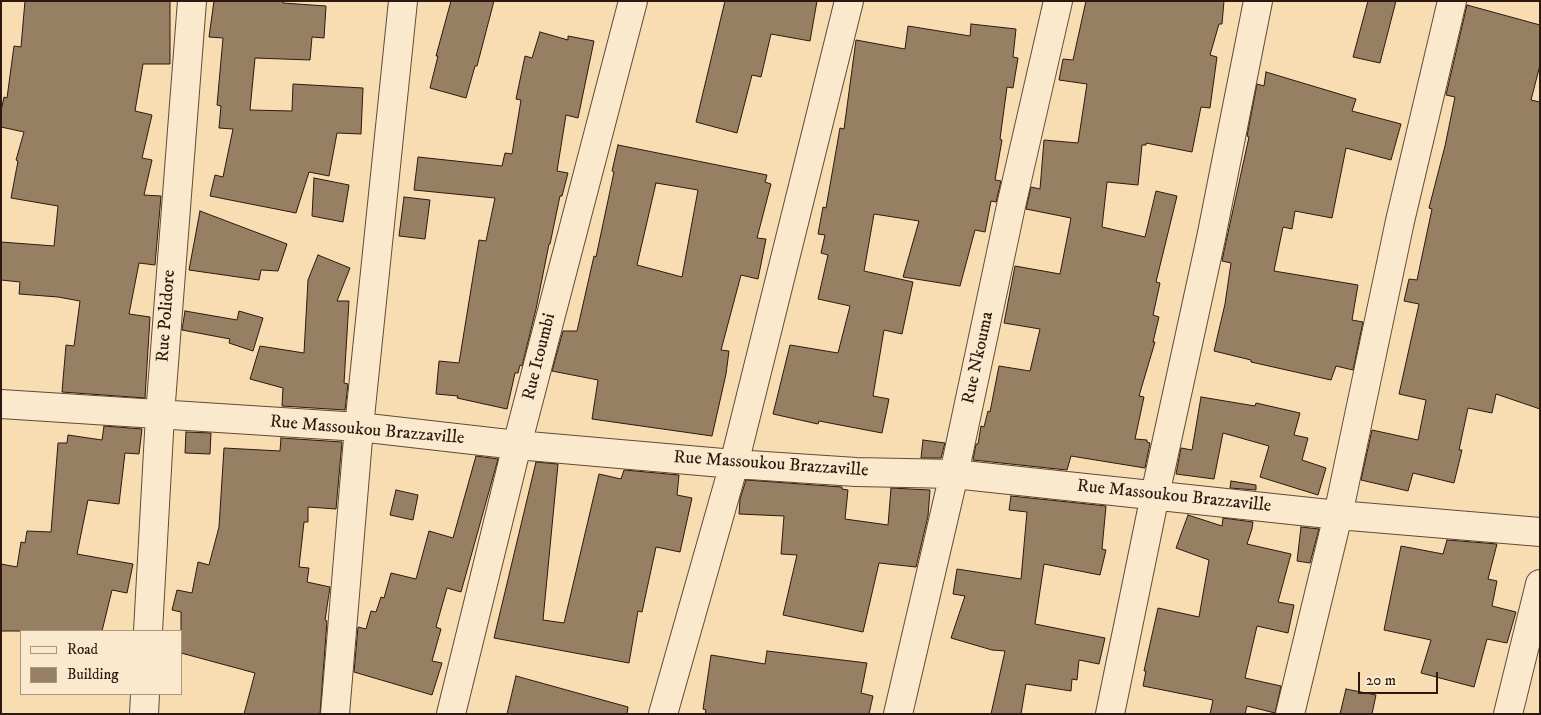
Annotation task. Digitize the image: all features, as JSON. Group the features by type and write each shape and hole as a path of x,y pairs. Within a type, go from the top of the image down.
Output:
{"street":[{"name":"Rue Polidore","path":"148,630 160,415 192,1"},
{"path":"335,714 359,427 403,1"},
{"name":"Rue Itoumbi","path":"451,714 517,445 632,1"},
{"path":"663,714 734,464 849,1"},
{"name":"Rue Nkouma","path":"898,714 954,474 1010,206 1058,1"},
{"path":"1110,714 1211,238 1258,1"},
{"path":"1290,714 1338,516 1398,230 1452,1"},
{"name":"Rue Massoukou Brazzaville","path":"1,404 359,427 517,445 734,464 856,472 954,474 1338,516 1540,532"},
{"path":"1508,714 1540,584"},
{"path":"144,714 145,695"}],"building":[{"path":"25,1 170,1 170,64 143,64 135,111 152,115 142,158 152,160 144,195 161,196 155,265 139,263 129,314 150,317 145,398 62,392 66,345 74,346 80,301 19,294 20,282 1,280 1,242 54,246 58,206 11,198 18,161 16,160 24,132 1,127 1,111 4,97 7,98 14,46 21,47"},
{"path":"214,1 283,1 283,3 326,6 324,38 312,37 310,60 255,58 250,110 292,111 293,84 363,88 361,134 337,133 329,176 309,172 296,213 210,196 215,175 223,177 233,129 219,128 221,106 217,105 223,38 209,37"},
{"path":"451,1 494,1 477,66 475,66 466,98 430,88 438,56 436,56"},
{"path":"725,1 817,1 810,41 771,34 761,77 752,75 737,133 696,122"},
{"path":"1086,1 1224,1 1222,24 1219,24 1210,55 1217,57 1210,108 1201,107 1192,152 1146,143 1146,145 1142,145 1138,185 1107,182 1102,227 1145,237 1156,191 1177,196 1156,282 1160,283 1153,315 1159,317 1153,342 1155,342 1139,396 1144,397 1135,439 1147,440 1150,443 1145,468 1071,456 1067,470 973,460 981,426 984,427 988,411 990,412 999,366 1030,371 1040,329 1004,323 1015,266 1060,274 1071,218 1026,209 1031,187 1040,189 1044,140 1078,143 1087,84 1059,80 1063,59 1073,60"},
{"path":"1368,1 1396,1 1380,63 1353,57"},
{"path":"1467,5 1540,25 1540,65 1531,100 1540,102 1540,409 1496,394 1492,413 1468,408 1459,450 1462,450 1454,483 1413,473 1408,491 1361,480 1372,430 1418,440 1426,400 1399,394 1419,304 1404,301 1409,279 1417,280 1432,209 1429,208 1455,97 1446,95"},
{"path":"971,24 1016,29 1013,57 1018,58 1013,88 1007,87 1000,139 1002,140 995,180 1001,181 996,202 991,201 985,232 975,230 960,286 903,277 919,221 874,214 864,271 913,282 902,334 884,330 873,396 889,399 882,433 819,421 818,424 773,414 790,345 838,353 850,306 818,299 828,255 821,253 825,235 818,234 823,207 826,208 840,128 844,129 856,40 905,49 908,26 970,36"},
{"path":"540,32 568,40 568,36 594,41 578,118 566,115 557,171 568,173 562,196 560,196 522,366 520,365 518,373 515,373 507,409 457,398 458,396 436,394 439,361 459,363 479,240 486,241 495,198 414,190 418,157 502,166 505,153 512,154 521,100 516,99 525,56 532,58"},
{"path":"1266,72 1356,99 1352,111 1401,124 1391,160 1346,148 1332,218 1295,211 1292,229 1283,227 1274,271 1358,285 1352,320 1363,322 1353,370 1336,366 1331,380 1251,362 1251,360 1214,351 1225,304 1231,263 1222,261 1249,137 1247,136 1257,84 1264,86"},
{"path":"618,145 767,175 765,182 771,184 757,238 766,239 758,279 741,275 721,350 729,351 726,374 712,436 592,419 598,380 552,371 563,331 577,331 594,256 596,257 614,172 612,171","holes":["656,183 698,190 682,277 637,265"]},
{"path":"314,178 349,185 343,222 312,216"},
{"path":"404,197 430,200 425,239 399,236"},
{"path":"200,211 287,244 278,271 261,270 259,280 189,270"},
{"path":"318,255 350,268 337,301 349,301 344,383 348,384 345,410 282,406 283,388 250,379 260,346 304,353 308,280"},
{"path":"185,311 237,320 239,311 263,318 253,351 229,343 230,339 182,330"},
{"path":"1201,397 1255,406 1256,403 1300,413 1294,435 1308,438 1302,460 1326,468 1318,495 1260,477 1269,446 1223,433 1214,479 1176,474 1181,448 1192,450"},
{"path":"104,426 142,429 139,454 125,453 119,504 88,500 77,554 133,564 127,593 112,590 102,630 1,631 1,564 17,567 21,542 25,543 27,531 51,532 58,443 67,443 68,435 102,440"},
{"path":"186,432 211,433 210,454 185,453"},
{"path":"281,438 342,442 336,509 308,507 308,522 304,522 299,567 309,568 307,582 330,587 325,620 327,621 320,714 244,714 255,673 182,653 181,612 172,610 177,590 192,593 198,562 209,565 219,527 224,448 280,451"},
{"path":"923,440 945,443 941,458 921,458"},
{"path":"476,456 498,459 461,592 447,588 436,627 441,629 432,661 442,663 432,695 354,672 358,627 366,629 371,611 376,612 381,597 384,598 391,573 416,579 429,531 453,538"},
{"path":"536,462 558,464 543,620 564,623 599,474 621,479 624,470 679,475 677,495 692,498 680,552 656,547 642,612 638,611 629,663 494,638"},
{"path":"746,480 842,487 842,489 848,490 845,519 888,525 891,488 930,490 928,516 916,567 879,563 863,632 783,615 797,555 781,554 784,516 739,514 740,499"},
{"path":"1231,481 1256,485 1256,490 1230,488"},
{"path":"396,490 418,495 413,520 390,515"},
{"path":"1011,496 1106,506 1102,549 1106,550 1100,575 1044,564 1035,624 1105,638 1099,664 1079,660 1077,680 1072,679 1071,691 1026,684 1021,714 991,714 1005,651 992,650 951,638 965,596 953,594 957,569 1021,579 1027,512 1009,510"},
{"path":"1188,515 1222,526 1223,518 1253,522 1247,544 1291,554 1278,602 1294,605 1288,633 1257,626 1245,678 1281,686 1275,713 1247,706 1245,714 1210,714 1213,700 1143,686 1146,671 1144,671 1158,608 1199,617 1209,560 1176,548"},
{"path":"1301,527 1319,529 1310,563 1297,561"},
{"path":"1447,540 1497,544 1488,579 1497,581 1492,606 1516,612 1507,643 1487,639 1474,687 1421,673 1431,640 1384,630 1401,546 1443,554"},
{"path":"767,651 867,663 861,693 873,696 869,714 705,714 706,710 703,709 711,655 765,664"},
{"path":"516,676 628,707 627,714 507,714"},
{"path":"1346,689 1376,695 1372,714 1340,714"}]}
